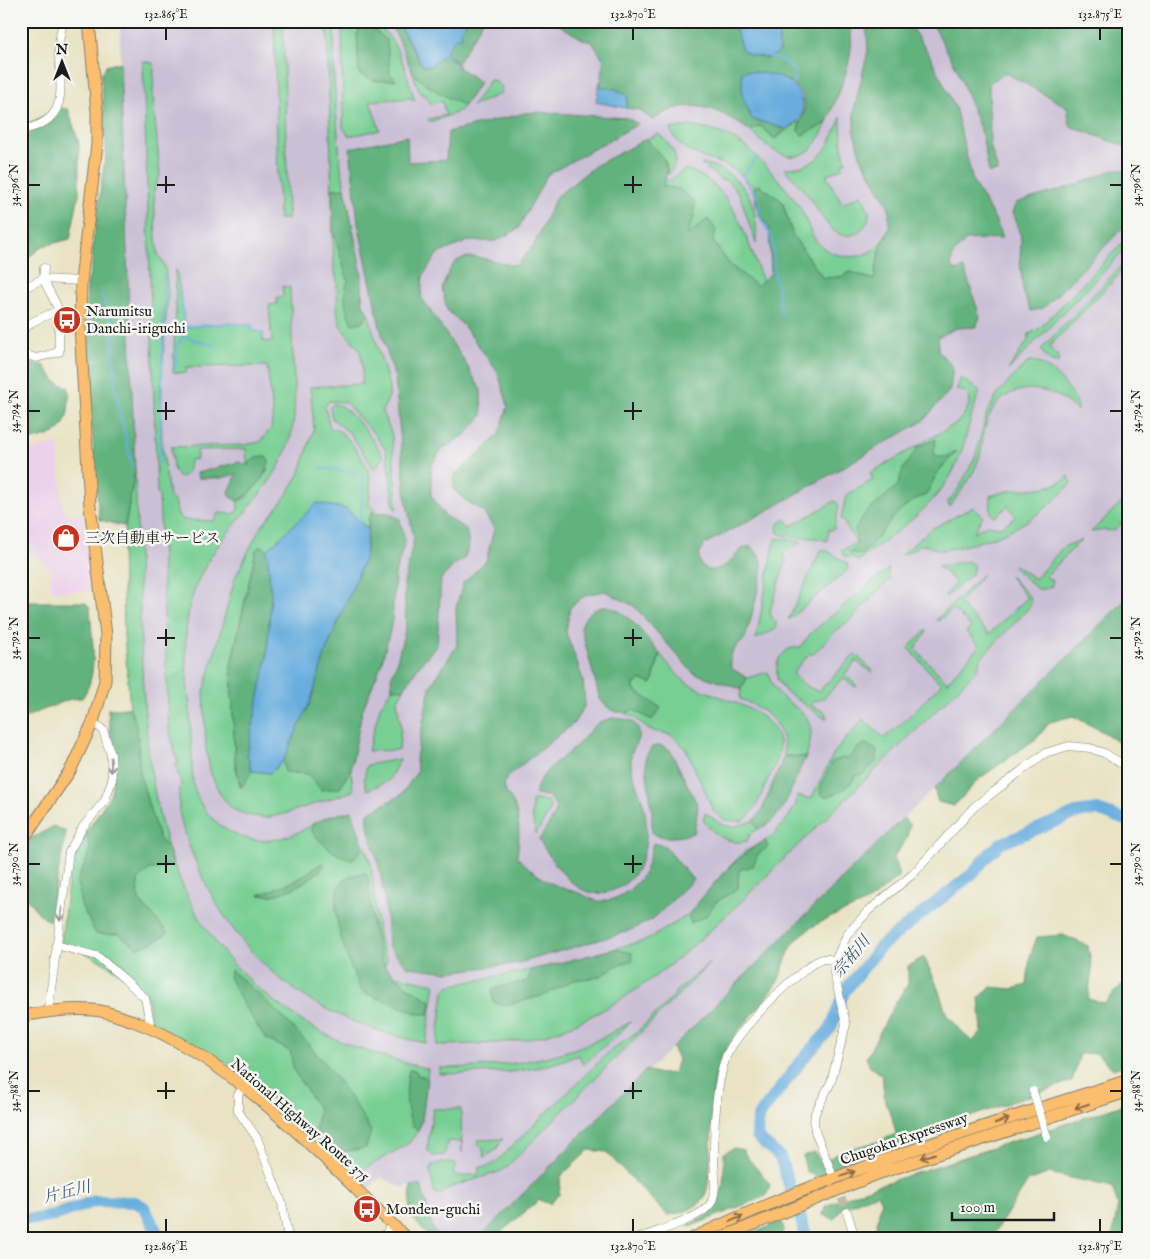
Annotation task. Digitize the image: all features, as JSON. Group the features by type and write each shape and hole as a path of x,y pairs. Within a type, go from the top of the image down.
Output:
{"highway":[{"path":"21,843 71,768 93,722 104,681 106,636 90,506 80,325 81,281 97,144 97,112 89,21"},
{"name":"National Highway Route 375","path":"21,1016 48,1012 94,1010 113,1014 151,1028 183,1045 243,1087 351,1183 406,1238"},
{"name":"Chugoku Expressway","path":"693,1238 781,1206 949,1138 1129,1080"},
{"name":"Chugoku Expressway","path":"805,1196 1129,1091"},
{"name":"Chugoku Expressway","path":"720,1238 781,1206"}],"street":[{"path":"21,130 38,127 49,119 59,106 62,95 57,54 59,33 64,21"},
{"path":"26,354 36,358 59,352 59,310 43,279 44,268"},
{"path":"21,289 43,279 81,281"},
{"path":"21,331 34,321 59,310"},
{"path":"48,1012 69,852 83,827 105,800 112,780 111,755 103,730 93,722"},
{"path":"831,1171 815,1131 814,1123 815,1113 831,1082 846,1024 843,1005 834,978 835,961 847,935 856,923 913,874 974,807 1045,753 1070,746 1090,748 1104,753 1129,768"},
{"path":"56,945 97,956 123,978 145,998 151,1028"},
{"path":"639,1238 689,1219 706,1210 712,1200 715,1181 714,1147 720,1085 726,1056 742,1034 787,984 820,959 829,958 835,961"},
{"path":"1126,1062 1129,1073"},
{"path":"243,1087 238,1094 238,1111 257,1138 282,1203 288,1238"},
{"path":"1033,1091 1048,1137"},
{"path":"847,1212 855,1238"},
{"path":"383,1238 392,1224"}],"shaded area":[{"path":"120,21 1129,21 1129,596 479,1238 440,1238 433,1231 421,1184 401,1187 381,1177 368,1189 281,1106 236,1068 151,1023 148,999 72,850 92,825 111,794 114,771 108,709 130,708 124,635 122,551 125,527 114,526 106,520 99,520 86,352 87,284 92,266 93,242 106,152 101,75 106,66 120,62"},
{"name":"三次自動車サービス","path":"58,444 63,510 71,516 83,511 90,591 51,591 50,568 21,545 21,451"}],"green space":[{"path":"274,21 283,21 288,219 279,219"},
{"path":"327,21 334,21 334,81 340,161 362,279 362,304 368,313 389,386 389,397 382,411 392,435 397,509 394,508 386,450 345,402 329,401 325,406 330,429 335,429 347,438 363,460 370,480 369,504 374,509 369,518 368,529 346,509 318,503 267,550 261,546 256,550 231,665 235,763 240,787 252,771 270,773 283,761 285,772 308,774 340,788 351,768 353,791 284,814 266,818 247,815 232,809 220,794 211,774 206,749 204,692 235,578 260,528 281,503 299,475 314,429 310,387 362,384 361,355 357,346 342,328 337,308 337,283 334,270"},
{"path":"342,21 366,21 379,27 388,35 404,67 415,101 411,98 370,101 380,130 349,136 343,128"},
{"path":"386,21 397,21 420,62 431,66 443,56 457,63 458,67 480,82 464,106 434,90 418,78 409,65 396,34"},
{"path":"467,21 483,21 458,62 445,53"},
{"path":"553,21 733,21 742,50 779,52 778,21 848,21 851,33 851,46 846,73 827,123 802,135 798,131 804,112 804,101 794,85 776,76 746,71 752,119 786,129 775,139 760,126 750,131 725,115 707,108 687,106 677,108 652,120 640,110 626,108 628,96 616,89 600,88 604,60 592,42 584,40"},
{"path":"866,21 907,21 929,54 955,107 973,182 995,219 1002,238 966,240 953,254 951,266 956,271 964,268 980,317 976,327 956,328 938,337 938,351 953,367 950,390 923,421 772,508 705,544 699,555 700,564 707,570 723,567 739,551 751,546 762,560 762,571 746,635 744,640 734,650 731,660 731,668 747,678 741,689 693,673 634,606 605,591 586,595 570,607 566,632 583,680 585,705 574,723 509,775 504,783 506,792 516,809 519,837 517,857 530,869 551,883 597,901 616,898 634,886 644,872 653,843 665,846 693,880 653,919 626,932 519,963 448,972 408,967 388,946 383,891 377,858 369,830 368,813 401,795 417,772 416,758 430,687 457,645 456,608 463,583 486,561 494,529 483,511 465,500 454,490 454,475 480,454 499,434 508,406 498,373 464,326 447,310 442,288 449,271 458,260 474,257 517,265 534,245 556,197 595,166 646,139 661,155 666,165 666,178 663,186 679,189 695,202 694,217 686,236 708,219 716,230 713,241 729,264 757,286 771,273 769,228 757,210 754,187 759,185 782,201 793,236 823,278 840,277 851,272 874,280 879,253 889,229 889,207 860,156 854,131 854,109 868,51"},
{"path":"931,21 1065,21 1085,23 1129,21 1129,148 1070,126 1067,107 1006,73 989,83 990,145 998,171 989,173 982,134 957,69"},
{"path":"361,24 368,25 387,40 390,73 396,80 376,81 359,74 357,35"},
{"path":"143,61 153,63 154,70 153,95 160,175 154,189 156,238 158,254 165,266 168,292 161,387 162,444 169,497 176,503 177,514 184,520 214,521 218,513 235,514 238,509 238,501 247,497 268,470 247,466 246,449 197,450 197,459 190,460 189,469 186,474 178,477 173,468 171,447 244,445 260,442 271,428 273,414 267,366 187,367 186,373 173,372 176,306 175,270 177,271 185,327 228,323 252,325 252,330 263,333 263,341 272,342 269,305 277,304 277,297 283,296 282,286 290,287 295,396 290,439 285,453 269,482 213,553 196,585 190,605 186,631 186,658 193,783 197,796 213,819 235,835 249,839 277,839 297,833 330,816 358,830 371,864 378,935 387,961 384,966 395,976 435,984 426,1043 381,1032 341,1016 304,996 272,972 244,943 220,910 200,871 183,828 179,802 181,783 175,765 178,764 169,729 159,495 157,493"},
{"path":"120,62 135,471 125,526 99,520 86,352 87,284 92,266 93,242 106,152 101,75 106,66"},
{"path":"410,66 419,78 464,106 456,113 430,122 428,119 446,115 442,101 431,104 426,96 420,93"},
{"path":"490,80 493,80 502,87 500,94 472,106"},
{"path":"60,108 68,109 79,143 79,194 70,239 43,246 21,263 21,127"},
{"path":"537,112 627,118 638,124 547,175 518,229 496,241 468,241 437,254 423,276 421,297 463,359 481,390 482,416 465,435 442,449 431,466 431,495 444,515 466,529 469,546 464,559 455,564 441,579 437,645 418,667 404,689 392,688 391,677 406,626 404,583 414,539 406,499 395,379 380,327 358,223 350,148 407,136 408,162 446,160 448,132 525,113"},
{"path":"841,117 842,148 846,162 841,164 843,168 826,175 842,204 861,195 869,213 864,227 849,235 838,234 829,226 810,198 784,168 797,167 815,160 827,147"},
{"path":"800,121 798,131 802,135 827,123 813,147 805,153 796,156 788,156 772,149 750,131 760,126 775,139"},
{"path":"690,126 726,135 753,153 795,200 817,242 832,253 853,257 860,256 873,250 882,241 889,229 879,253 875,280 851,272 840,277 823,278 793,236 782,201 759,185 754,187 733,169 697,155 681,145 670,129"},
{"path":"659,134 672,148 674,153 675,163 668,175 666,162 646,139"},
{"path":"701,164 722,170 742,186 750,198 755,214 756,244 739,193 726,180 721,180"},
{"path":"686,169 703,177 717,188 728,201 744,231 763,281 757,287 729,264 713,241 686,237 662,187 666,178 669,181"},
{"path":"1115,169 1127,171 1129,176 1129,211 1123,228 1044,308 1031,311 1023,292 1020,259 1021,237 1012,213 1016,203 1076,185"},
{"path":"345,188 362,276 362,300 368,313 363,322 352,324 345,302 348,281 333,231 332,189"},
{"path":"1129,236 1129,245 1008,370 1028,340 1029,334 1040,328"},
{"path":"1129,258 1129,264 1049,347 1059,357 1058,363 1051,362 1042,352 1042,348"},
{"path":"1029,361 1044,366 1060,379 1072,395 1077,411 1056,395 1032,389 1020,390 998,402 986,424 980,455 975,469 949,507 948,502 959,488 975,458 987,412 1000,391"},
{"path":"21,363 44,365 56,382 69,388 69,402 65,422 54,433 46,437 21,442"},
{"path":"961,378 980,391 958,461 950,477 928,505 887,539 858,561 853,557 845,557 841,551 856,542 841,518 846,495 873,480 870,473 957,423 967,408 970,398 968,394 956,390"},
{"path":"333,404 347,410 354,417 383,457 375,470 349,432 332,419 330,407"},
{"path":"936,439 934,451 936,457 945,457 957,451 937,473 926,495 916,499 898,513 862,555 849,552 857,544 855,529 865,514 898,485 903,469 918,447"},
{"path":"265,456 269,461 262,479 248,494 238,501 231,497 229,492 237,474 221,478 198,478 197,473 239,462 249,466 250,462 258,457"},
{"path":"135,471 141,641 149,753 157,805 170,855 190,901 218,945 255,985 302,1021 347,1044 428,1069 422,1120 418,1131 409,1143 361,1171 349,1169 236,1068 151,1023 148,1000 134,983 96,958 61,942 72,850 92,825 111,794 114,771 108,709 130,708 124,635 122,546"},
{"path":"1069,476 1071,483 1044,509 1029,520 998,536 943,550 921,545 901,555 931,529 973,507 983,516 974,532 987,525 1001,527 1016,517 1008,506 995,517 991,514 990,496 1001,492 1048,487"},
{"path":"1129,495 1129,516 1114,531 1091,532"},
{"path":"835,501 839,505 834,529 829,530 827,541 815,538 789,537 777,532 778,524 786,519 791,526"},
{"path":"373,512 388,513 400,519 405,541 395,574 392,623 381,665 362,711 351,768 340,788 321,790 308,774 285,772 283,761 311,700 326,651 365,557 369,518"},
{"path":"777,538 802,542 783,553 786,561 770,611 772,618 776,622 776,629 756,639 774,543"},
{"path":"1081,540 1046,576 1052,581 1052,586 1037,589 1013,567 1015,565 1035,579 1063,547"},
{"path":"261,546 267,550 271,596 267,657 247,754 252,771 241,788 235,763 231,665 256,550"},
{"path":"821,550 826,550 847,563 848,570 788,620"},
{"path":"968,561 974,565 972,574 946,597 945,595 956,582 938,566"},
{"path":"889,568 888,575 891,578 848,622 839,628 812,655 810,653 794,671 794,675 802,683 819,691 855,654 871,669 871,672 856,661 845,674 857,686 855,687 843,678 824,698 810,705 825,712 827,718 824,718 785,691 777,679 777,664 780,657 788,649 800,647 811,633"},
{"path":"983,574 959,603 989,634 1027,598 1009,575 1031,598 1030,606 981,658 978,668 956,691 712,929 656,976 625,997 594,1015 560,1030 530,1039 515,1041 437,1045 444,991 448,986 545,967 647,940 688,915 723,873 744,852 772,837 796,805 797,796 811,799 834,753 863,719 884,738 941,684 908,648 926,630 926,633 915,649 947,682 979,646 966,632 971,627 953,609 938,621 936,620"},
{"path":"1129,596 1129,750 1105,733 1073,716 1050,722 1037,738 979,779 954,806 938,802 934,789"},
{"path":"21,602 84,602 90,607 93,666 88,688 82,698 70,699 21,719"},
{"path":"607,606 622,613 629,619 660,654 652,684 642,680 634,684 634,690 661,708 652,720 633,710 628,712 615,711 607,707 600,699 581,628 590,612"},
{"path":"660,654 677,674 689,684 749,709 774,728 779,742 777,761 755,808 742,821 725,820 714,812 686,749 672,735 649,730 634,717 625,714 633,710 660,708 634,690 634,684 642,680 652,684"},
{"path":"768,672 773,686 781,696 805,716 810,725 811,738 806,757 784,756 784,745 781,735 773,720 759,708 740,699 741,689 747,678"},
{"path":"392,688 404,689 397,701 401,727 399,750 368,751 380,707"},
{"path":"130,708 137,726 140,773 148,803 159,838 168,848 173,865 148,870 138,881 139,900 168,933 152,943 138,948 119,934 96,934 81,905 77,881 90,847 86,833 111,794 114,771 108,709"},
{"path":"612,718 626,719 635,723 639,730 631,764 646,816 645,845 642,858 628,881 617,889 603,893 592,893 583,890 565,876 539,840 555,814 556,806 548,796 535,795 545,773 551,767 576,746 598,723"},
{"path":"866,744 877,751 877,761 863,774 855,776 850,784 842,790 824,797 820,793 821,786 832,762 842,758 848,759 861,745"},
{"path":"660,745 670,750 698,806 694,833 678,837 667,837 652,833 652,810 646,756 652,747"},
{"path":"784,756 806,757 782,808 768,824 758,829 753,821 762,810"},
{"path":"400,759 388,781 367,790 364,779 367,765"},
{"path":"532,800 548,801 551,809 536,834 532,817"},
{"path":"352,811 364,847 353,859 336,853 312,832 312,824 330,816"},
{"path":"705,813 723,825 733,827 753,821 758,829 751,833 747,841 728,841 717,835 707,825 703,820"},
{"path":"903,818 910,825 906,840 894,857 899,877 867,901 818,923 805,932 789,953 774,988 725,1050 716,1074 713,1093 711,1158 707,1192 702,1201 686,1211 667,1215 606,1152 589,1150 561,1176 559,1195 550,1204 539,1200 500,1233 498,1238 479,1238 646,1070 660,1074 674,1073 678,1059 672,1048"},
{"path":"54,826 66,832 49,921 21,894 21,858 32,838"},
{"path":"765,841 768,847 758,854 753,866 739,870 738,888 715,903 706,916 691,923 688,915 714,884 742,856"},
{"path":"323,862 325,866 295,888 268,896 259,895 297,880"},
{"path":"365,873 368,878 373,925 384,966 408,987 431,1001 429,1014 419,1014 362,992 357,982 340,934 336,901 339,887 346,878"},
{"path":"1063,935 1088,946 1092,969 1088,999 1105,1003 1121,985 1129,983 1129,1064 1113,1069 1096,1053 1080,1054 1072,1081 941,1127 816,1177 806,1171 803,1156 814,1152 822,1163 843,1150 877,1142 896,1134 892,1117 885,1102 882,1075 870,1066 866,1058 896,1002 908,984 908,966 924,957 936,983 947,1015 972,1042 982,1031 979,998 990,987 1012,989 1027,985 1030,956 1037,937"},
{"path":"616,949 632,953 633,960 616,966 599,977 574,980 545,995 503,1006 493,1001 492,989 528,981 531,970"},
{"path":"711,962 507,1167 502,1171 451,1187 440,1195 434,1192 430,1170 432,1165 447,1162 456,1163 453,1174 467,1177 468,1175 478,1175 480,1167 490,1166 496,1162 610,1051 639,1030 674,996 675,992"},
{"path":"231,970 290,1025 342,1086 371,1131 366,1148 341,1152 323,1140 315,1129 319,1110 294,1071 290,1051 266,1039 244,1006 229,977"},
{"path":"631,1022 583,1065 579,1055 542,1067 510,1072 439,1074 439,1068 500,1065 559,1054 597,1040"},
{"path":"409,1070 415,1070 419,1076 424,1076 427,1079 422,1120 418,1131 413,1126 408,1112 406,1094"},
{"path":"1129,1103 1129,1238 1112,1238 1118,1206 1112,1187 1049,1173 1028,1181 991,1238 877,1238 875,1233 881,1202 877,1194 842,1208 834,1219 823,1215 825,1206 864,1190"},
{"path":"433,1109 461,1109 462,1142 448,1141 444,1155 433,1156 427,1150"},
{"path":"503,1139 495,1151 484,1157 483,1148 478,1145 478,1140"},
{"path":"734,1148 743,1150 770,1185 766,1196 689,1227 689,1224 710,1213 719,1200 723,1185 724,1153"},
{"path":"421,1184 433,1230 440,1238 430,1238 409,1214 411,1186"},
{"path":"781,1221 784,1229 779,1238 743,1238"}],"water":[{"path":"397,21 468,21 460,30 462,37 456,37 445,53 457,63 443,56 431,66 423,66"},
{"path":"733,21 778,21 779,52 769,58 750,55 742,50"},
{"path":"746,71 773,75 795,87 803,108 800,119 786,129 752,119 742,95 742,73"},
{"path":"600,81 601,88 616,89 628,96 626,108 596,102"},
{"path":"317,503 346,509 368,529 365,557 326,651 311,700 283,761 270,773 252,771 247,754 267,657 271,596 267,550"}],"waterway":[{"path":"770,57 782,60 795,71 793,84"},
{"path":"757,156 743,175 758,199 759,215 772,238 775,277 782,316"},
{"path":"160,464 163,276"},
{"path":"102,294 112,321 115,389 132,467"},
{"path":"181,297 185,327"},
{"path":"183,331 185,327 228,323 252,325 252,330 263,333"},
{"path":"176,335 183,331 183,336 215,346"},
{"path":"175,369 178,344 182,337"},
{"path":"320,468 361,473 364,477 360,522"},
{"name":"宗祐川","path":"807,1238 780,1157 757,1137 758,1117 803,1059 831,1028 844,992 881,946 972,874 1000,844 1076,813 1097,810 1129,821"},
{"name":"片丘川","path":"21,1219 37,1219 56,1215 95,1201 135,1202 144,1207 160,1238"}],"tunnel":[{"path":"837,1187 847,1212"}],"place":[{"name":"Narumitsu Danchi-iriguchi","path":"67,320"},
{"name":"三次自動車サービス","path":"66,538"},
{"name":"Monden-guchi","path":"367,1209"}]}
